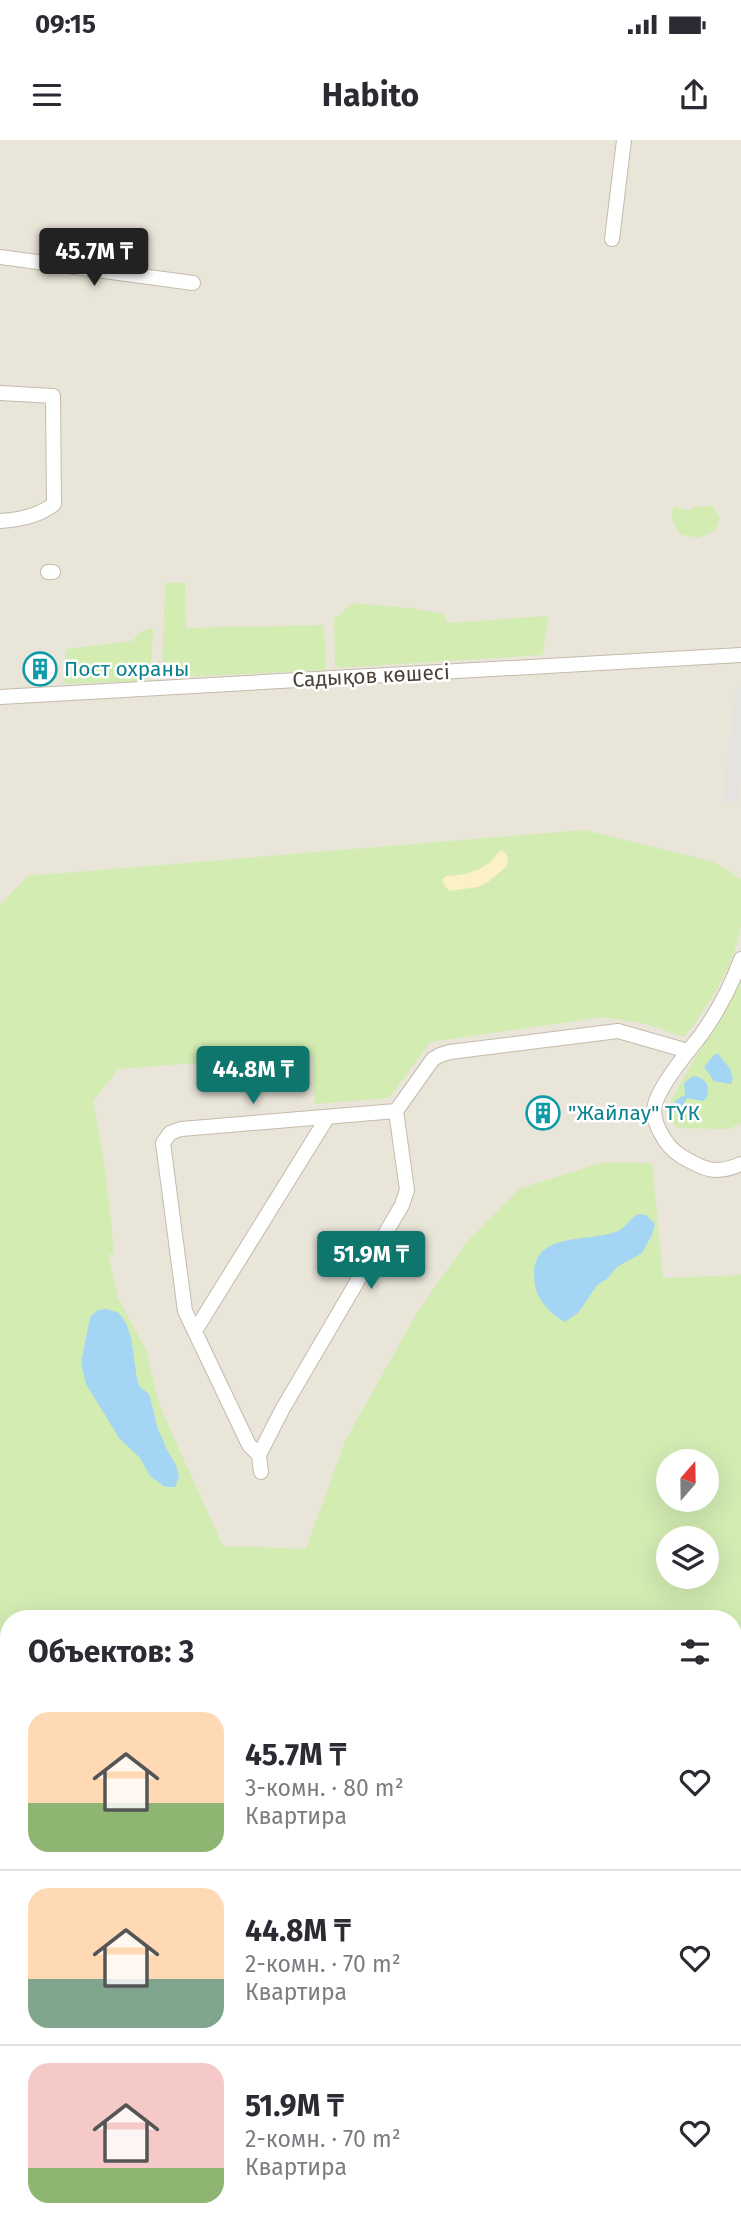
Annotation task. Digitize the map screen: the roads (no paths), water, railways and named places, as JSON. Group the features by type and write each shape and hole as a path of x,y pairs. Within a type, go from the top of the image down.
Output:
{"street":[{"path":"612,239 624,140"},
{"path":"0,257 193,283"},
{"path":"0,393 53,396 54,504 18,520 0,521"},
{"name":"Садықов көшесі","path":"0,697 741,656"},
{"path":"741,959 724,1000 656,1102 654,1113 657,1125 677,1153 697,1166 713,1171 741,1164"},
{"path":"261,1472 259,1455 282,1410 402,1205 407,1190 396,1111 433,1059 450,1052 618,1031 688,1051"},
{"path":"259,1455 249,1445 185,1311 163,1143 170,1133 181,1129 396,1111"},
{"path":"195,1331 327,1118"}],"water":[{"path":"718,1054 731,1070 732,1083 714,1081 704,1067"},
{"path":"693,1076 707,1084 706,1099 702,1101 687,1098 680,1111 675,1112 672,1110 674,1102 685,1095 684,1083"},
{"path":"639,1214 646,1215 655,1224 642,1253 617,1267 607,1279 597,1285 579,1312 565,1322 546,1307 535,1285 535,1267 540,1255 561,1242 618,1231"},
{"path":"107,1309 119,1313 126,1323 131,1337 137,1379 140,1387 149,1394 157,1426 176,1465 179,1477 175,1487 165,1487 150,1476 140,1458 119,1438 86,1384 81,1363 90,1317 98,1310"}],"place":[{"name":"Пост охраны","path":"40,669"},
{"name":"\"Жайлау\" ТҮК","path":"543,1113"}]}
